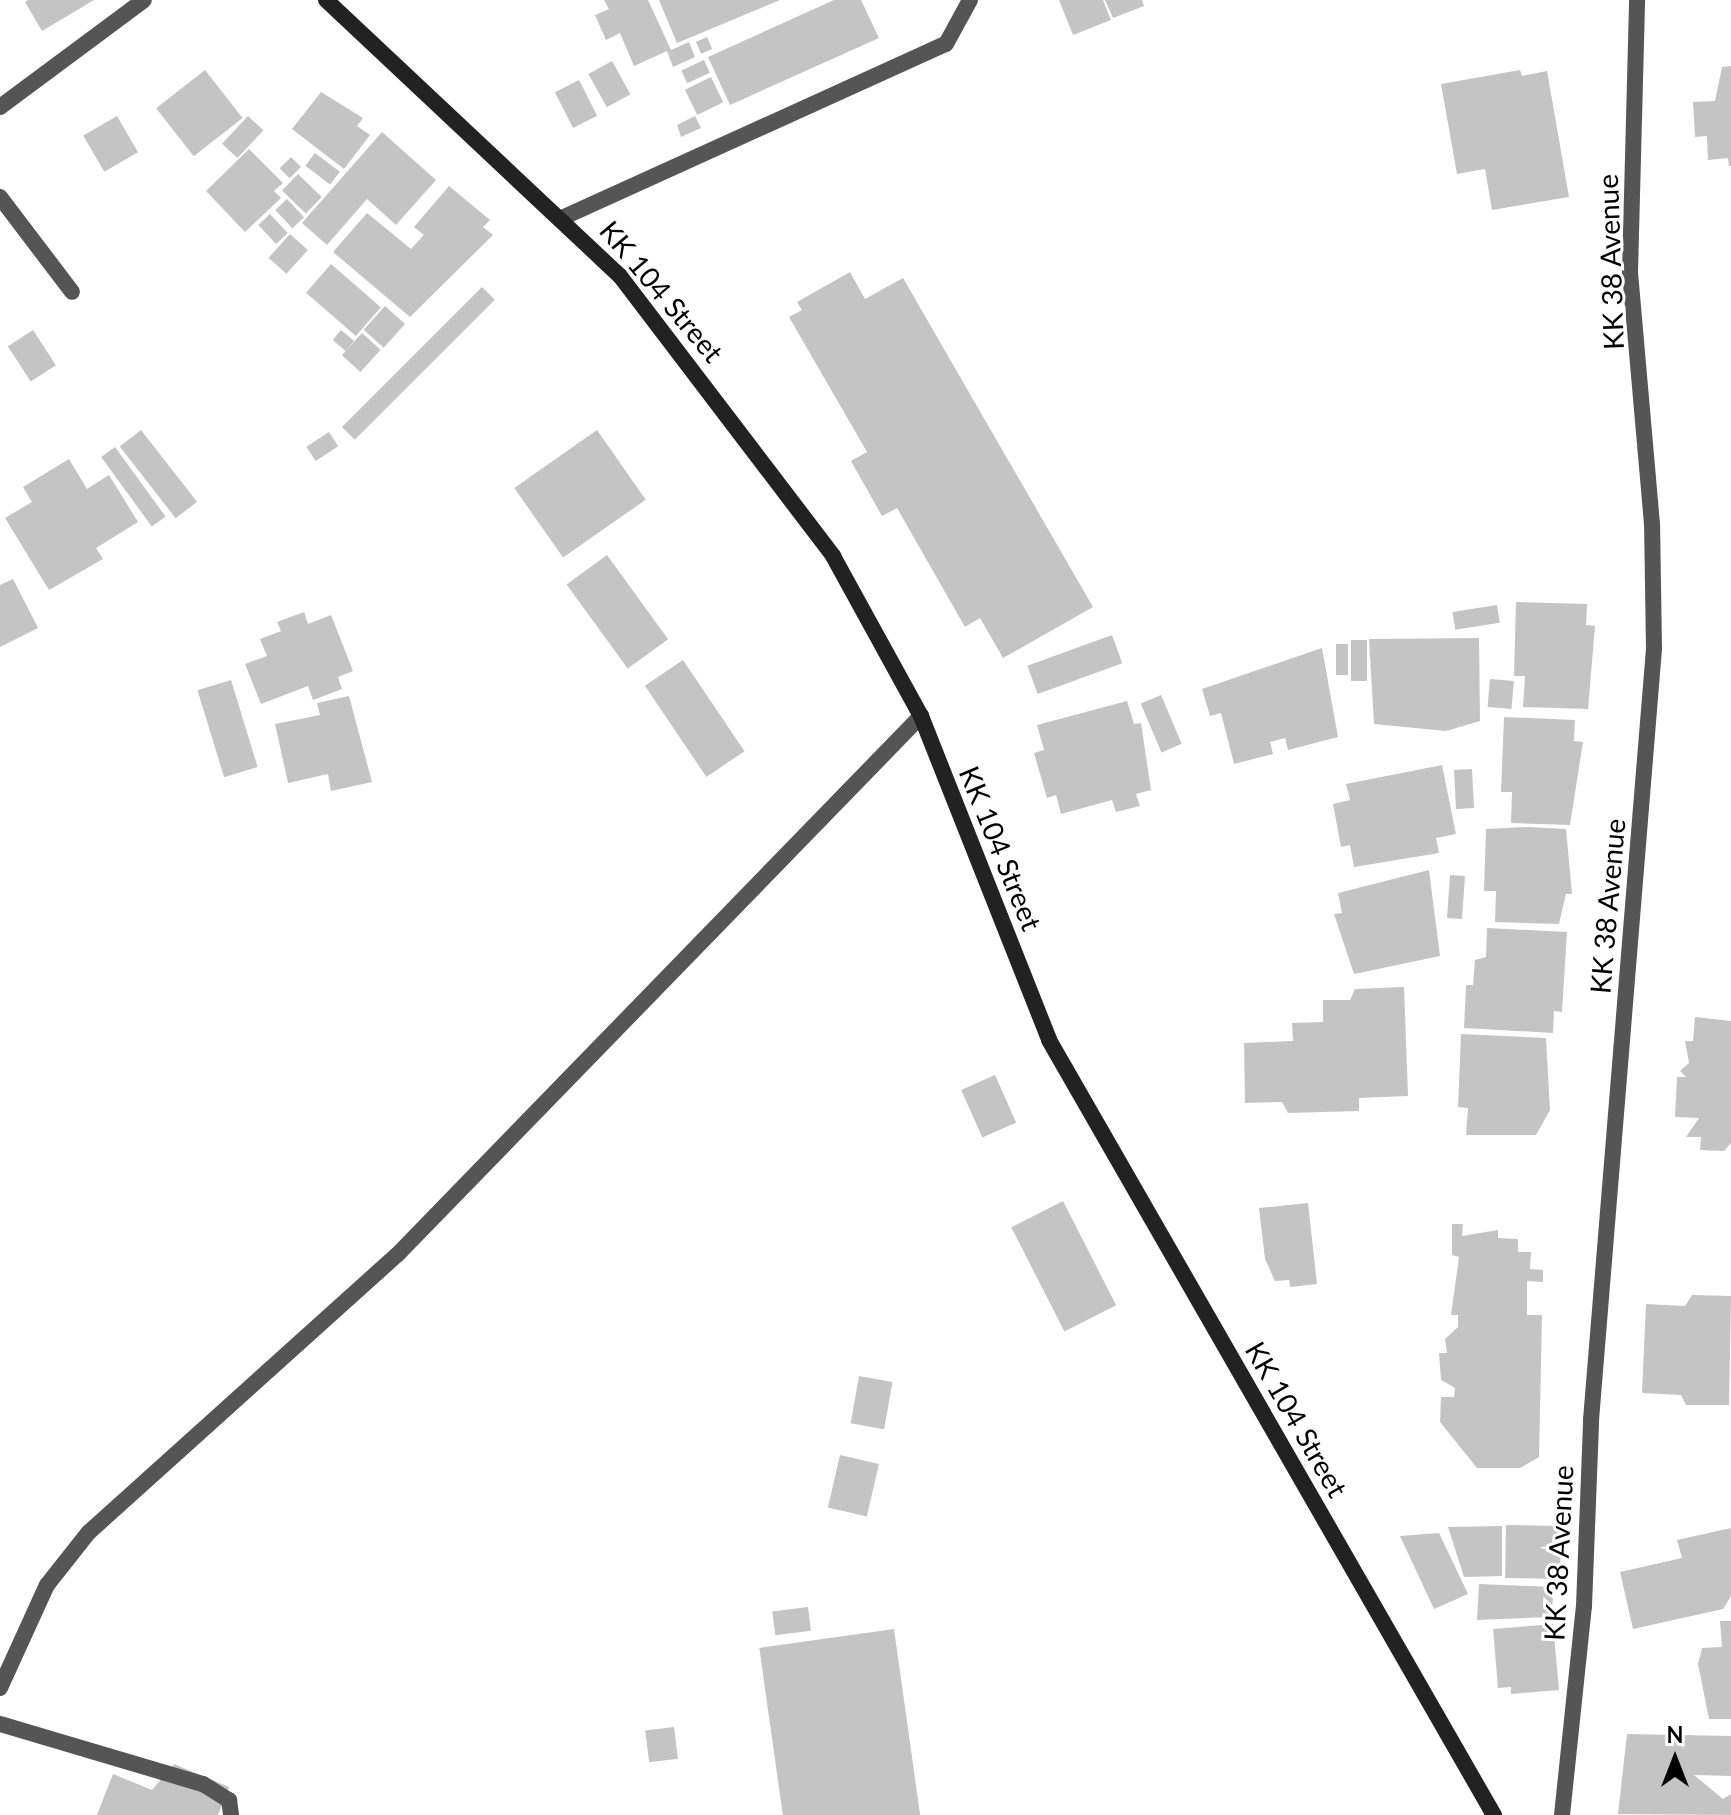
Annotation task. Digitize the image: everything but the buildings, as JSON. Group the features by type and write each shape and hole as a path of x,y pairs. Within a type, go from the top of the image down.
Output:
{"street":[{"path":"0,107 144,0"},
{"name":"KK 104 Street","path":"326,0 564,217 722,403 833,556 921,716 1049,1040 1494,1815"},
{"path":"564,217 946,44 970,0"},
{"name":"KK 38 Avenue","path":"1562,1815 1584,1606 1591,1420 1654,648 1652,524 1630,272 1637,0"},
{"path":"0,197 72,292"},
{"path":"0,1688 47,1585 88,1533 397,1255 921,716"},
{"path":"0,1724 203,1784 229,1800 231,1815"}]}
